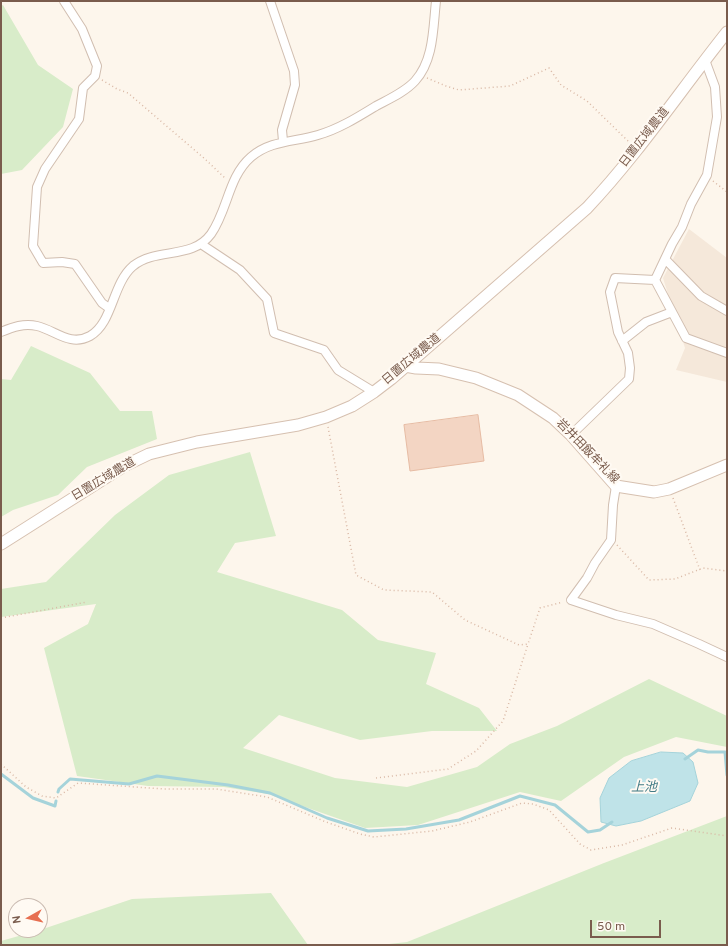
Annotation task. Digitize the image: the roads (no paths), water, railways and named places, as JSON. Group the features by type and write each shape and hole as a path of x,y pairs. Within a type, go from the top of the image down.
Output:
{"street":[{"path":"64,1 82,29 97,66 95,76 83,88 79,119 45,170 36,187 33,246 43,263 62,262 75,264 102,303 110,308"},
{"path":"270,1 294,71 295,84 282,130 283,141"},
{"path":"1,332 20,326 30,325 48,330 72,340 81,339 96,332 103,323 123,278 129,270 148,257 190,250 201,244 212,233 239,172 251,157 269,145 283,141 316,136 336,129 400,93 414,82 426,64 430,51 436,1"},
{"name":"日置広域農道","path":"1,544 124,466 149,454 197,442 298,425 326,417 352,406 374,392 587,208 603,191 637,149 727,32"},
{"path":"705,60 715,87 717,117 707,175 691,204 682,227 672,244 656,280 686,338 727,353"},
{"path":"201,244 240,270 267,299 274,333 324,350 338,370 374,392"},
{"path":"665,259 701,296 727,311"},
{"path":"571,435 629,379 630,368 628,353 618,332 610,292 615,278 656,280"},
{"path":"622,341 646,322 672,312"},
{"name":"岩井田飯牟礼線","path":"405,366 439,369 476,378 518,395 553,418 571,435 616,486 654,492 669,488 727,465"},
{"path":"616,486 611,540 571,600 616,615 653,624 727,657"}],"water":[{"name":"上池","path":"661,752 683,753 693,762 698,783 690,801 641,821 616,826 601,822 600,798 609,778 631,761"}],"waterway":[{"path":"685,759 698,750 708,752 725,752 727,775"},
{"path":"1,774 33,798 55,806 56,801"},
{"path":"58,792 59,789 70,779 129,784 157,776 228,785 270,793 327,818 368,831 406,829 459,820 520,796 555,805 588,832 600,830 612,822"}]}
